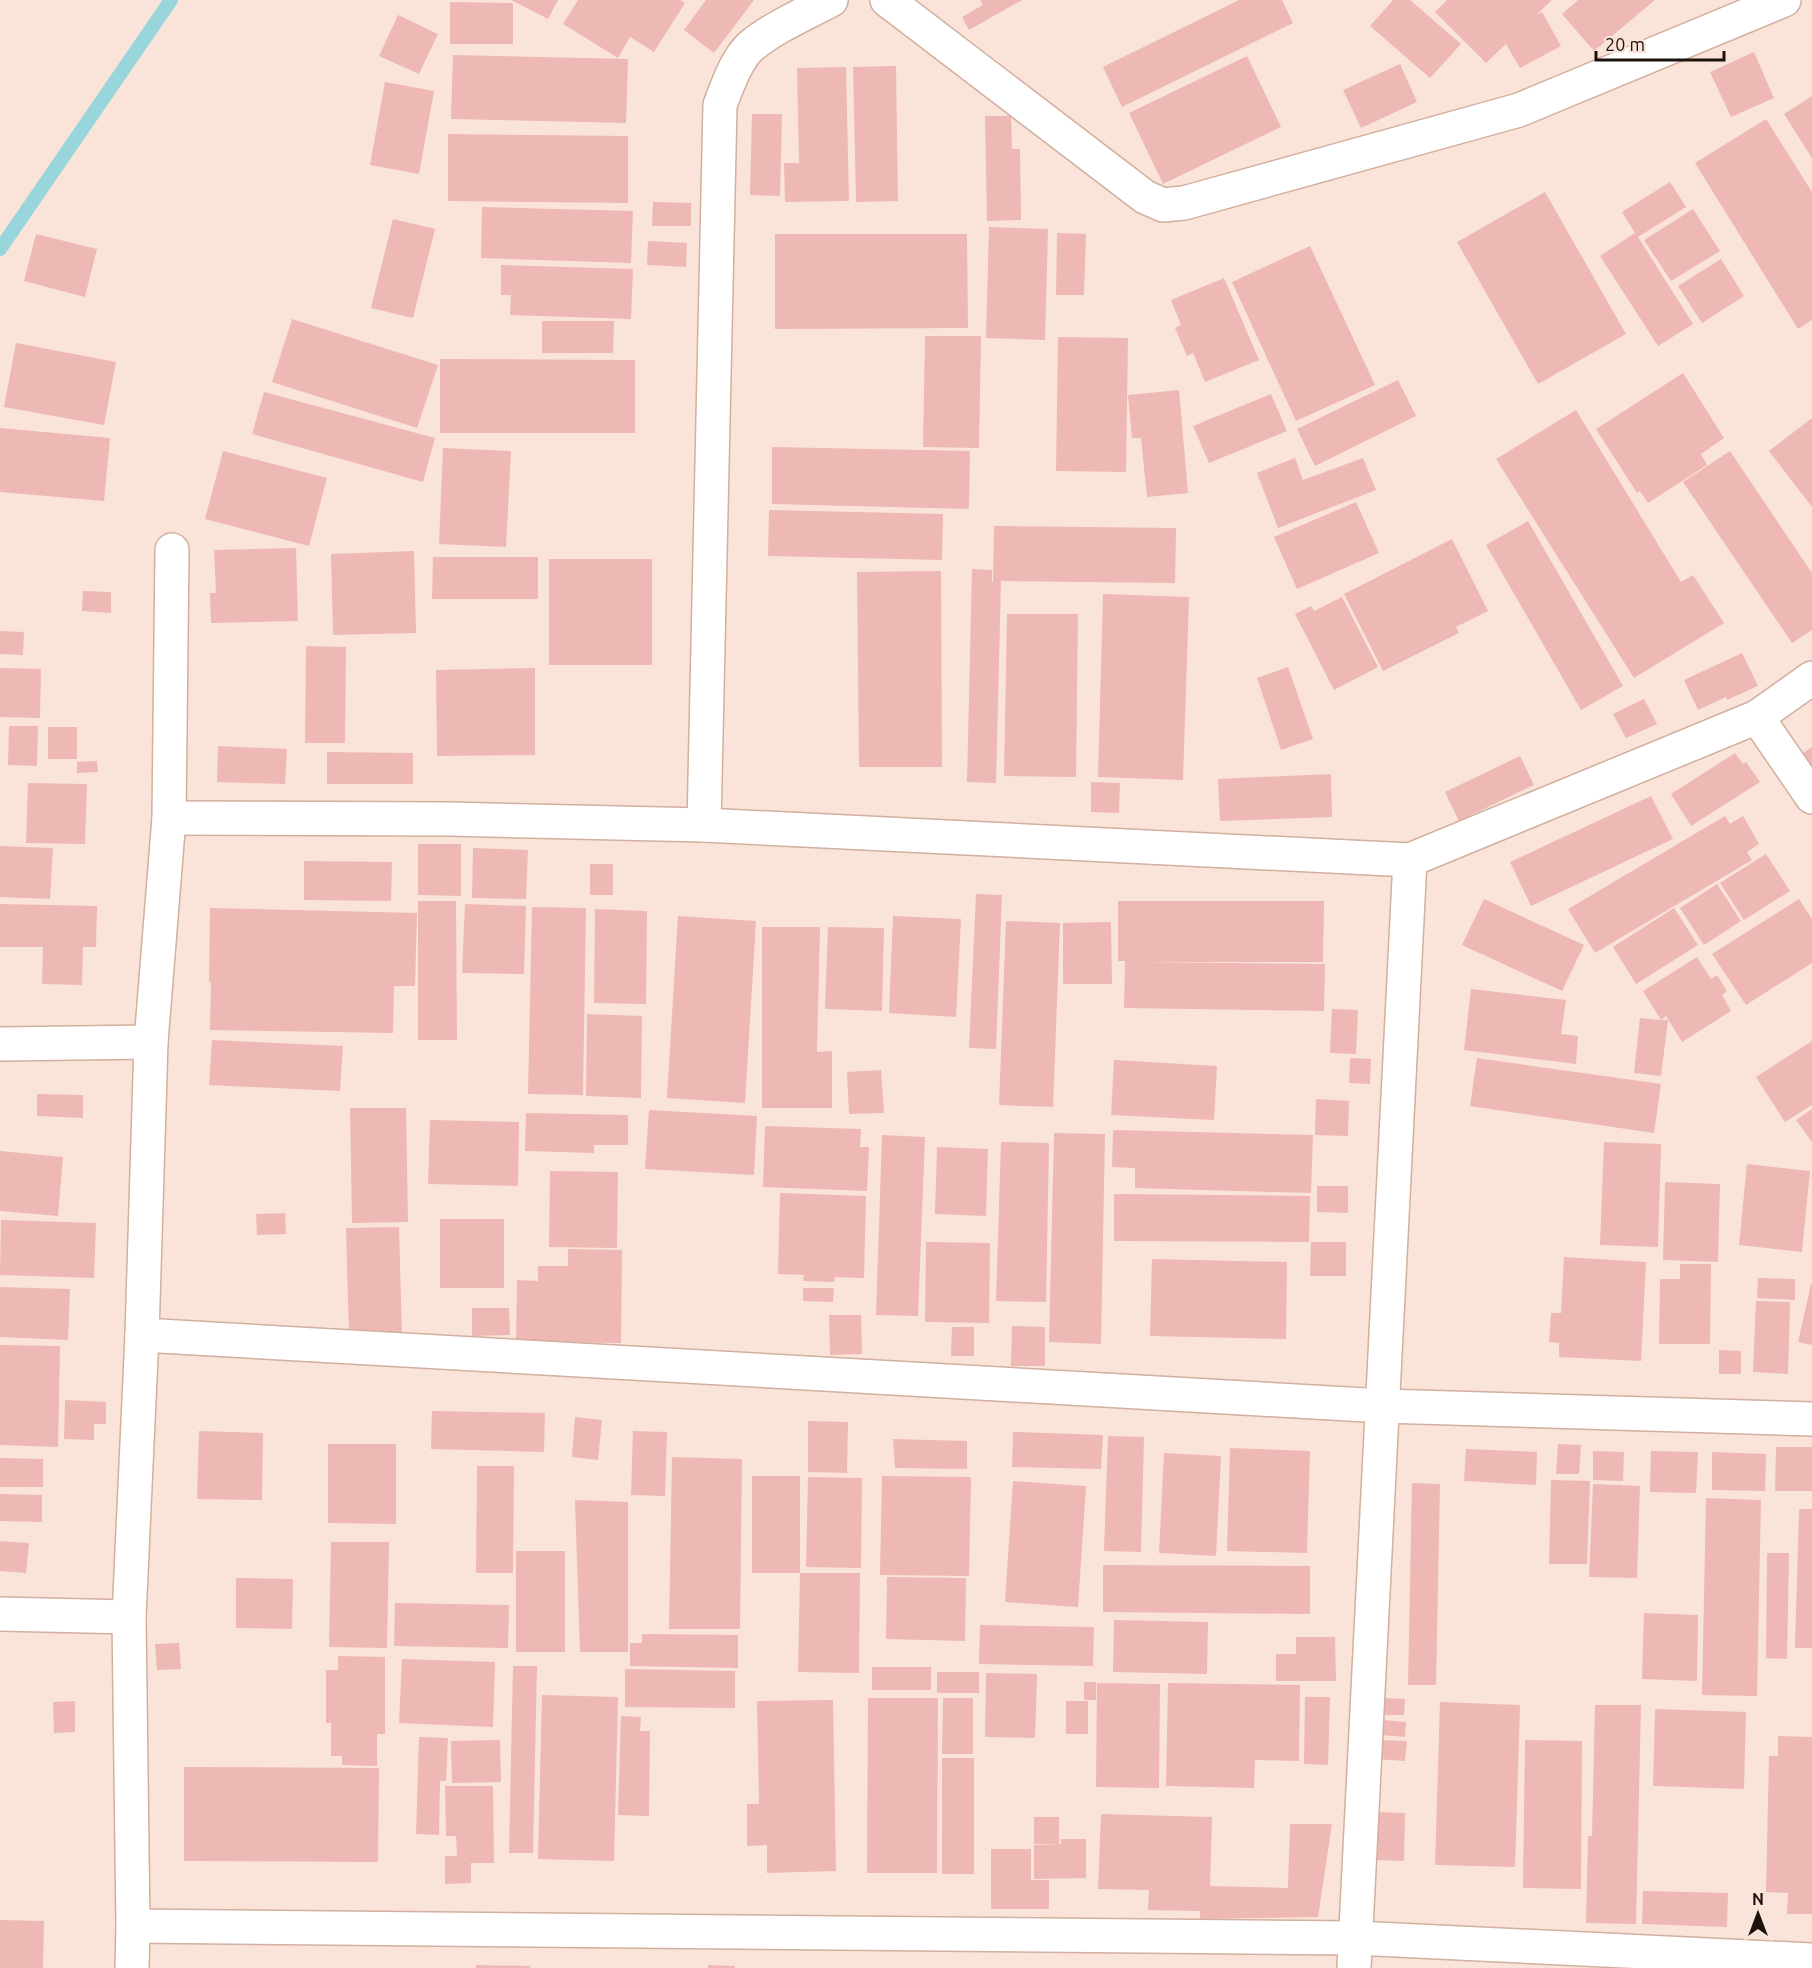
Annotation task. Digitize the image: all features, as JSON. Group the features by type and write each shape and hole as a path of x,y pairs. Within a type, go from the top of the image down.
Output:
{"street":[{"path":"704,825 720,105 733,73 749,48 776,30 831,0"},
{"path":"887,0 1145,197 1163,204 1184,203 1519,110 1785,0"},
{"path":"132,1968 129,1617 142,1335 151,1042 169,818 172,550"},
{"path":"169,818 449,819 704,825 1410,860 1757,717 1812,678"},
{"path":"1757,717 1812,798"},
{"path":"1355,1953 1410,860"},
{"path":"0,1044 151,1042"},
{"path":"142,1335 1383,1406 1812,1419"},
{"path":"0,1614 129,1617"},
{"path":"133,1926 1355,1953 1812,1960"}],"building":[{"path":"511,0 558,0 548,19"},
{"path":"578,0 680,0 685,3 654,52 630,37 618,58 563,24"},
{"path":"706,0 754,0 714,53 684,30"},
{"path":"980,0 1022,0 969,30 962,17 983,5"},
{"path":"1239,0 1282,0 1293,23 1122,107 1103,67"},
{"path":"1393,0 1410,0 1461,44 1430,78 1370,26"},
{"path":"1447,0 1552,0 1537,14 1542,12 1561,46 1520,68 1506,44 1486,63 1435,12"},
{"path":"1578,0 1655,0 1594,51 1562,14"},
{"path":"450,2 513,3 513,44 450,44"},
{"path":"398,15 438,34 419,74 379,56"},
{"path":"1754,52 1774,98 1731,117 1710,72"},
{"path":"453,55 628,59 626,123 451,119"},
{"path":"1247,56 1281,127 1163,184 1129,113"},
{"path":"1400,64 1417,102 1361,128 1343,90"},
{"path":"896,66 898,201 856,202 853,67"},
{"path":"846,67 849,201 785,202 784,163 799,163 797,68"},
{"path":"385,82 434,91 419,174 370,165"},
{"path":"1812,96 1812,158 1784,114"},
{"path":"752,114 782,114 780,196 750,195"},
{"path":"985,116 1011,116 1012,149 1020,149 1021,220 987,221"},
{"path":"1766,119 1812,192 1812,320 1798,329 1695,163"},
{"path":"448,134 628,136 628,203 448,201"},
{"path":"1670,182 1686,207 1638,237 1693,324 1658,346 1600,256 1635,233 1622,212"},
{"path":"1545,192 1626,334 1538,384 1457,242"},
{"path":"653,202 691,203 691,226 652,226"},
{"path":"482,207 633,211 631,263 481,258"},
{"path":"1693,209 1720,251 1671,281 1644,240"},
{"path":"393,219 435,229 413,318 371,308"},
{"path":"989,227 1048,229 1045,340 986,338"},
{"path":"1057,233 1086,234 1084,295 1056,295"},
{"path":"36,234 97,249 85,297 24,281"},
{"path":"775,234 967,234 968,328 775,329"},
{"path":"648,241 687,243 686,267 647,265"},
{"path":"1310,246 1375,385 1296,421 1232,282"},
{"path":"1721,259 1744,296 1702,323 1678,286"},
{"path":"501,265 633,269 631,319 510,315 511,295 501,295"},
{"path":"1224,278 1259,360 1205,382 1193,353 1187,356 1175,328 1181,325 1171,300"},
{"path":"292,319 438,365 417,428 272,382"},
{"path":"542,321 614,321 613,353 542,353"},
{"path":"925,336 981,336 979,448 923,447"},
{"path":"1058,337 1128,338 1126,472 1056,471"},
{"path":"16,343 116,362 104,425 4,407"},
{"path":"440,359 635,360 635,433 440,433"},
{"path":"1683,373 1724,438 1701,454 1707,465 1648,503 1640,491 1637,493 1596,429"},
{"path":"1398,380 1416,416 1315,466 1297,429"},
{"path":"1179,390 1188,493 1147,497 1141,438 1132,438 1128,395"},
{"path":"264,392 435,438 423,482 252,434"},
{"path":"1271,394 1287,431 1209,463 1193,426"},
{"path":"1576,410 1681,582 1693,575 1724,623 1634,678 1496,459"},
{"path":"1812,418 1812,507 1769,451"},
{"path":"0,428 110,438 104,501 0,492"},
{"path":"772,447 970,451 969,509 772,504"},
{"path":"443,448 511,451 506,547 439,544"},
{"path":"223,451 327,478 309,546 205,519"},
{"path":"1730,451 1812,573 1812,630 1792,643 1683,482"},
{"path":"1295,458 1303,480 1363,458 1376,490 1278,528 1257,473"},
{"path":"1356,502 1379,553 1297,589 1274,537"},
{"path":"769,510 943,514 942,560 768,556"},
{"path":"1528,521 1623,686 1581,710 1486,545"},
{"path":"994,526 1176,528 1175,583 1001,581 996,783 967,782 972,569 992,570 993,582"},
{"path":"1452,539 1488,611 1456,627 1459,633 1383,671 1344,594"},
{"path":"296,548 298,621 211,623 210,593 216,593 214,550"},
{"path":"414,551 416,633 333,635 331,554"},
{"path":"433,557 538,557 538,599 432,599"},
{"path":"549,559 652,559 652,665 549,665"},
{"path":"941,571 942,767 859,767 857,572"},
{"path":"83,591 111,592 111,613 82,611"},
{"path":"1103,594 1189,597 1183,780 1098,777"},
{"path":"1342,597 1378,667 1334,690 1295,614 1311,606 1314,611"},
{"path":"1007,614 1078,614 1076,777 1004,776"},
{"path":"0,631 24,632 23,655 0,654"},
{"path":"306,646 346,647 345,743 305,743"},
{"path":"1742,653 1758,686 1698,710 1684,680"},
{"path":"1288,667 1313,739 1281,750 1257,678"},
{"path":"0,668 41,669 40,718 0,717"},
{"path":"535,668 535,755 437,756 436,670"},
{"path":"1644,699 1657,724 1626,738 1613,714"},
{"path":"9,726 38,726 37,766 8,765"},
{"path":"48,727 77,727 77,759 48,759"},
{"path":"218,746 287,749 285,784 217,782"},
{"path":"1812,747 1812,766 1803,753"},
{"path":"327,752 413,753 413,784 327,784"},
{"path":"1735,753 1743,764 1746,762 1760,782 1691,826 1671,794"},
{"path":"1520,756 1534,785 1459,821 1445,792"},
{"path":"97,761 98,772 77,773 77,762"},
{"path":"1331,774 1332,817 1220,821 1218,779"},
{"path":"1091,782 1120,783 1119,813 1091,812"},
{"path":"28,783 87,784 85,844 26,843"},
{"path":"1651,796 1673,839 1531,906 1510,862"},
{"path":"1725,816 1730,824 1743,816 1759,844 1747,852 1752,860 1595,953 1568,909"},
{"path":"418,844 461,844 461,896 418,895"},
{"path":"0,846 53,848 50,899 0,897"},
{"path":"473,848 528,850 526,899 472,898"},
{"path":"1766,854 1790,891 1744,920 1720,883"},
{"path":"304,861 392,862 391,901 304,900"},
{"path":"590,864 613,864 613,895 590,895"},
{"path":"1717,884 1741,921 1704,945 1680,908"},
{"path":"976,894 1002,895 996,1049 969,1048"},
{"path":"1484,899 1584,945 1562,991 1462,945"},
{"path":"1799,899 1812,919 1812,963 1746,1005 1712,954"},
{"path":"418,901 456,901 457,1040 418,1040"},
{"path":"1118,901 1324,901 1323,962 1139,962 1325,964 1324,1011 1124,1008 1125,961 1118,961"},
{"path":"0,904 97,906 96,947 83,947 82,985 42,984 43,947 0,947"},
{"path":"465,904 526,906 524,974 462,973"},
{"path":"532,907 586,908 583,1095 528,1094"},
{"path":"210,908 417,913 415,986 394,986 393,1033 210,1030"},
{"path":"1674,908 1698,945 1636,984 1613,947"},
{"path":"595,909 647,911 646,1004 594,1003"},
{"path":"678,916 756,921 745,1103 667,1098"},
{"path":"893,916 961,919 956,1017 889,1013"},
{"path":"1006,921 1060,923 1053,1107 999,1105"},
{"path":"1111,922 1112,984 1063,984 1063,923"},
{"path":"762,927 820,927 817,1052 832,1051 832,1108 762,1108"},
{"path":"828,927 884,928 882,1011 825,1009"},
{"path":"1697,957 1711,979 1717,975 1727,991 1722,995 1731,1011 1682,1042 1666,1016 1661,1020 1643,991"},
{"path":"1471,989 1566,1000 1561,1034 1578,1036 1576,1064 1464,1050"},
{"path":"1332,1009 1358,1010 1356,1054 1330,1053"},
{"path":"587,1014 642,1016 641,1098 586,1096"},
{"path":"1640,1018 1668,1020 1661,1076 1634,1073"},
{"path":"212,1040 343,1046 340,1091 209,1085"},
{"path":"1812,1041 1812,1105 1785,1122 1756,1077"},
{"path":"1350,1058 1371,1059 1370,1084 1349,1083"},
{"path":"1477,1058 1661,1084 1654,1133 1470,1106"},
{"path":"1114,1060 1217,1066 1214,1120 1111,1115"},
{"path":"881,1070 884,1113 849,1114 847,1072"},
{"path":"37,1094 83,1095 83,1118 37,1116"},
{"path":"1316,1099 1349,1101 1348,1136 1315,1135"},
{"path":"350,1108 406,1108 408,1222 352,1223"},
{"path":"1812,1109 1812,1142 1796,1120"},
{"path":"649,1110 757,1116 754,1175 645,1169"},
{"path":"526,1113 628,1115 628,1145 594,1145 594,1153 525,1151"},
{"path":"430,1120 519,1122 518,1186 428,1184"},
{"path":"765,1126 861,1129 860,1147 869,1147 867,1191 763,1187"},
{"path":"1113,1130 1313,1135 1311,1193 1135,1188 1135,1168 1112,1167"},
{"path":"1054,1133 1105,1134 1101,1344 1049,1342"},
{"path":"882,1135 925,1137 918,1316 876,1315"},
{"path":"1001,1142 1049,1143 1046,1302 996,1301"},
{"path":"1604,1142 1661,1144 1658,1247 1600,1245"},
{"path":"937,1147 988,1149 986,1216 935,1214"},
{"path":"0,1151 63,1157 58,1216 0,1211"},
{"path":"1747,1164 1810,1171 1802,1252 1739,1245"},
{"path":"550,1171 618,1172 617,1248 549,1247"},
{"path":"1665,1182 1720,1184 1718,1262 1663,1260"},
{"path":"1317,1186 1348,1186 1348,1213 1317,1212"},
{"path":"780,1193 866,1196 864,1278 835,1277 834,1282 803,1281 804,1275 778,1274"},
{"path":"1114,1194 1310,1196 1309,1242 1114,1241"},
{"path":"285,1213 286,1234 257,1235 256,1214"},
{"path":"440,1219 504,1219 504,1288 440,1288"},
{"path":"1,1220 96,1223 94,1278 0,1275"},
{"path":"399,1227 402,1336 349,1337 346,1228"},
{"path":"926,1242 990,1243 989,1323 925,1322"},
{"path":"1311,1242 1346,1242 1346,1276 1310,1276"},
{"path":"568,1249 622,1250 621,1343 516,1342 517,1280 538,1281 538,1266 568,1266"},
{"path":"1564,1257 1646,1262 1641,1361 1559,1357 1559,1343 1549,1342 1551,1313 1561,1313"},
{"path":"1152,1259 1287,1262 1286,1339 1150,1336"},
{"path":"1680,1264 1711,1264 1710,1344 1659,1344 1660,1279 1680,1279"},
{"path":"1758,1278 1795,1279 1795,1300 1757,1298"},
{"path":"1812,1284 1812,1345 1798,1342"},
{"path":"0,1287 70,1289 68,1340 0,1337"},
{"path":"803,1288 834,1288 833,1302 803,1301"},
{"path":"1756,1301 1790,1302 1788,1374 1753,1372"},
{"path":"472,1308 509,1308 510,1335 472,1336"},
{"path":"829,1315 861,1315 862,1354 830,1355"},
{"path":"1012,1326 1045,1327 1045,1366 1011,1366"},
{"path":"952,1327 974,1327 974,1356 951,1356"},
{"path":"0,1345 60,1346 58,1447 0,1445"},
{"path":"1719,1350 1741,1351 1741,1374 1719,1374"},
{"path":"65,1400 106,1402 106,1424 94,1424 94,1440 64,1439"},
{"path":"432,1411 545,1413 544,1452 431,1449"},
{"path":"575,1417 602,1420 598,1460 572,1457"},
{"path":"808,1421 848,1422 847,1473 808,1472"},
{"path":"199,1431 263,1433 262,1500 197,1499"},
{"path":"633,1431 667,1432 665,1496 631,1495"},
{"path":"1013,1432 1103,1435 1101,1469 1012,1467"},
{"path":"1108,1436 1144,1437 1141,1552 1104,1551"},
{"path":"893,1439 967,1441 967,1469 895,1468"},
{"path":"328,1444 396,1444 396,1524 328,1523"},
{"path":"1558,1444 1581,1445 1579,1474 1556,1474"},
{"path":"1776,1447 1812,1447 1812,1491 1775,1491"},
{"path":"1230,1448 1310,1451 1307,1553 1227,1551"},
{"path":"1466,1449 1537,1452 1536,1485 1464,1481"},
{"path":"1593,1451 1624,1452 1623,1481 1593,1480"},
{"path":"1651,1451 1698,1452 1696,1493 1650,1492"},
{"path":"1712,1452 1766,1454 1765,1491 1712,1490"},
{"path":"1164,1453 1221,1456 1216,1556 1159,1553"},
{"path":"672,1457 742,1459 740,1629 669,1629"},
{"path":"0,1458 43,1459 43,1487 0,1487"},
{"path":"477,1466 514,1466 513,1573 476,1573"},
{"path":"752,1476 800,1476 800,1573 752,1573"},
{"path":"882,1476 971,1477 969,1576 880,1575"},
{"path":"808,1477 862,1478 861,1568 806,1567"},
{"path":"1551,1480 1590,1481 1587,1564 1549,1564"},
{"path":"1013,1481 1086,1486 1078,1607 1005,1602"},
{"path":"1412,1483 1440,1484 1436,1685 1408,1685"},
{"path":"1593,1484 1640,1486 1637,1578 1589,1577"},
{"path":"0,1494 42,1495 42,1522 0,1521"},
{"path":"1706,1498 1761,1500 1757,1696 1702,1695"},
{"path":"575,1500 628,1502 628,1652 580,1652"},
{"path":"1799,1509 1812,1509 1812,1648 1795,1648"},
{"path":"0,1541 29,1543 26,1573 0,1571"},
{"path":"331,1542 389,1542 387,1648 329,1647"},
{"path":"516,1551 565,1551 565,1652 516,1652"},
{"path":"1767,1553 1789,1553 1787,1659 1766,1658"},
{"path":"1103,1565 1310,1566 1310,1614 1103,1612"},
{"path":"800,1573 860,1573 859,1673 798,1672"},
{"path":"887,1577 966,1578 965,1641 886,1639"},
{"path":"236,1578 293,1579 292,1629 236,1628"},
{"path":"395,1603 509,1605 508,1648 394,1646"},
{"path":"1644,1613 1698,1615 1697,1681 1642,1679"},
{"path":"1114,1620 1208,1622 1207,1674 1113,1672"},
{"path":"980,1625 1094,1627 1093,1666 979,1664"},
{"path":"642,1634 738,1635 738,1668 630,1666 630,1643 642,1643"},
{"path":"1296,1637 1335,1637 1336,1681 1276,1681 1276,1654 1296,1654"},
{"path":"179,1643 181,1669 157,1670 155,1644"},
{"path":"338,1656 385,1657 385,1734 377,1734 377,1766 342,1765 342,1756 331,1756 331,1723 326,1723 326,1670 338,1670"},
{"path":"402,1659 495,1662 493,1727 399,1723"},
{"path":"513,1666 537,1666 533,1853 509,1853"},
{"path":"872,1667 931,1667 931,1690 872,1690"},
{"path":"625,1669 735,1671 735,1708 625,1707"},
{"path":"937,1672 979,1672 979,1693 937,1693"},
{"path":"986,1673 1037,1674 1035,1738 985,1737"},
{"path":"1084,1682 1096,1682 1096,1700 1084,1700"},
{"path":"1097,1683 1160,1684 1159,1788 1096,1787"},
{"path":"1168,1683 1300,1685 1299,1761 1255,1760 1254,1788 1166,1786"},
{"path":"542,1695 618,1697 614,1861 538,1859"},
{"path":"1305,1697 1330,1697 1328,1765 1304,1764"},
{"path":"868,1698 938,1698 937,1873 867,1873"},
{"path":"943,1698 973,1698 973,1754 942,1754"},
{"path":"1379,1698 1405,1699 1404,1715 1378,1715"},
{"path":"833,1700 836,1871 767,1873 767,1845 747,1846 747,1804 759,1804 757,1701"},
{"path":"75,1701 75,1732 54,1733 53,1702"},
{"path":"1066,1701 1088,1701 1088,1734 1066,1734"},
{"path":"1440,1702 1520,1705 1515,1867 1435,1865"},
{"path":"1595,1705 1641,1705 1636,1924 1586,1923 1588,1836 1592,1836"},
{"path":"1655,1709 1746,1712 1744,1789 1653,1786"},
{"path":"621,1716 641,1717 640,1731 650,1731 649,1816 618,1815"},
{"path":"1382,1720 1406,1722 1405,1737 1381,1735"},
{"path":"1778,1736 1812,1737 1812,1914 1787,1914 1788,1893 1766,1892 1769,1756 1778,1756"},
{"path":"419,1737 448,1738 446,1781 440,1781 439,1835 416,1834"},
{"path":"500,1740 501,1782 452,1783 451,1741"},
{"path":"1378,1740 1407,1741 1405,1761 1376,1759"},
{"path":"1525,1740 1582,1741 1581,1889 1523,1888"},
{"path":"942,1758 974,1758 974,1874 942,1874"},
{"path":"184,1767 379,1768 378,1862 184,1861"},
{"path":"445,1786 493,1786 494,1863 471,1863 471,1883 445,1884 445,1856 457,1856 456,1836 446,1836"},
{"path":"1374,1812 1405,1813 1404,1861 1373,1860"},
{"path":"1101,1814 1212,1817 1210,1886 1288,1888 1290,1824 1332,1824 1318,1917 1200,1919 1200,1911 1148,1910 1149,1890 1098,1889"},
{"path":"1034,1817 1059,1817 1059,1844 1034,1844"},
{"path":"1061,1839 1086,1839 1086,1878 1034,1879 1034,1845 1061,1844"},
{"path":"991,1849 1031,1849 1031,1880 1049,1880 1049,1909 991,1909"},
{"path":"1643,1891 1728,1893 1727,1927 1642,1924"},
{"path":"0,1920 44,1921 43,1968 0,1968"},
{"path":"476,1965 530,1966 530,1968 476,1968"},
{"path":"708,1965 735,1966 735,1968 708,1968"}],"waterway":[{"path":"0,249 171,0"}]}
